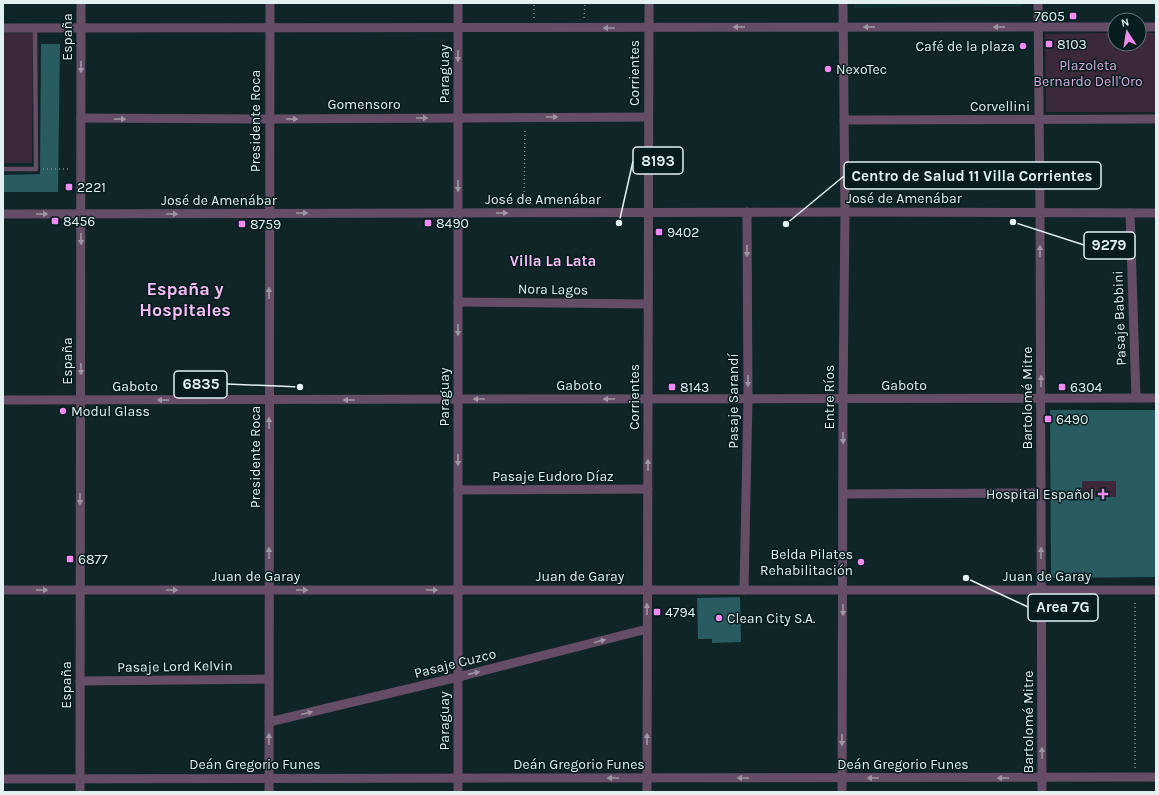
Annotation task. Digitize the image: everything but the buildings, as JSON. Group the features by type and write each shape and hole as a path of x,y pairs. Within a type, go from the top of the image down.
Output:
{"street":[{"name":"España","path":"80,792 81,3"},
{"name":"Presidente Roca","path":"269,792 270,3"},
{"name":"Paraguay","path":"458,3 458,792"},
{"name":"Corrientes","path":"647,792 649,3"},
{"name":"Entre Ríos","path":"842,792 845,212 843,3"},
{"name":"Bartolomé Mitre","path":"1038,3 1042,792"},
{"path":"3,28 1107,27"},
{"name":"Gomensoro","path":"81,118 269,119 648,117"},
{"name":"Corvellini","path":"844,120 1156,119"},
{"name":"José de Amenábar","path":"3,214 747,212 1156,213"},
{"name":"Pasaje Sarandí","path":"744,590 748,399 747,212"},
{"name":"Pasaje Babbini","path":"1130,213 1136,398"},
{"name":"Nora Lagos","path":"458,302 648,304"},
{"name":"Gaboto","path":"3,400 1156,398"},
{"name":"Pasaje Eudoro Díaz","path":"458,490 648,489"},
{"path":"843,494 1041,493"},
{"name":"Juan de Garay","path":"3,590 1156,590"},
{"name":"Pasaje Cuzco","path":"269,722 458,677 648,628"},
{"name":"Pasaje Lord Kelvin","path":"80,681 269,679"},
{"name":"Deán Gregorio Funes","path":"3,779 1156,777"}],"lane":[{"path":"3,169 36,169 36,28"}],"path":[{"path":"534,3 534,28"},
{"path":"584,3 584,28"},
{"path":"524,213 525,118"},
{"path":"36,169 81,169"},
{"path":"1135,590 1135,778"}],"shaded area":[{"path":"855,3 1025,3 1020,7 855,8"}],"green space":[{"path":"3,33 33,33 32,163 3,163"},
{"name":"Plazoleta Bernardo Dell'Oro","path":"1107,33 1107,52 1147,52 1147,33 1156,33 1156,112 1046,112 1045,34"},
{"path":"1082,481 1116,481 1116,497 1082,497"}],"place":[{"name":"7605","path":"1073,16"},
{"name":"8103","path":"1049,44"},
{"name":"Café de la plaza","path":"1023,46"},
{"name":"NexoTec","path":"828,69"},
{"name":"2221","path":"69,187"},
{"name":"8456","path":"55,221"},
{"name":"9279","path":"1013,222"},
{"name":"8490","path":"428,223"},
{"name":"8193","path":"619,223"},
{"name":"8759","path":"242,224"},
{"name":"Centro de Salud 11 Villa Corrientes","path":"786,224"},
{"name":"9402","path":"659,232"},
{"name":"6835","path":"300,387"},
{"name":"8143","path":"672,387"},
{"name":"6304","path":"1062,387"},
{"name":"Modul Glass","path":"63,411"},
{"name":"6490","path":"1048,419"},
{"name":"Hospital Español","path":"1103,494"},
{"name":"6877","path":"70,559"},
{"name":"Belda Pilates Rehabilitación","path":"861,562"},
{"name":"Area 7G","path":"966,578"},
{"name":"4794","path":"657,612"},
{"name":"Clean City S.A.","path":"719,618"}],"district":[{"name":"Villa La Lata","path":"553,261"},
{"name":"España y Hospitales","path":"185,299"}]}
